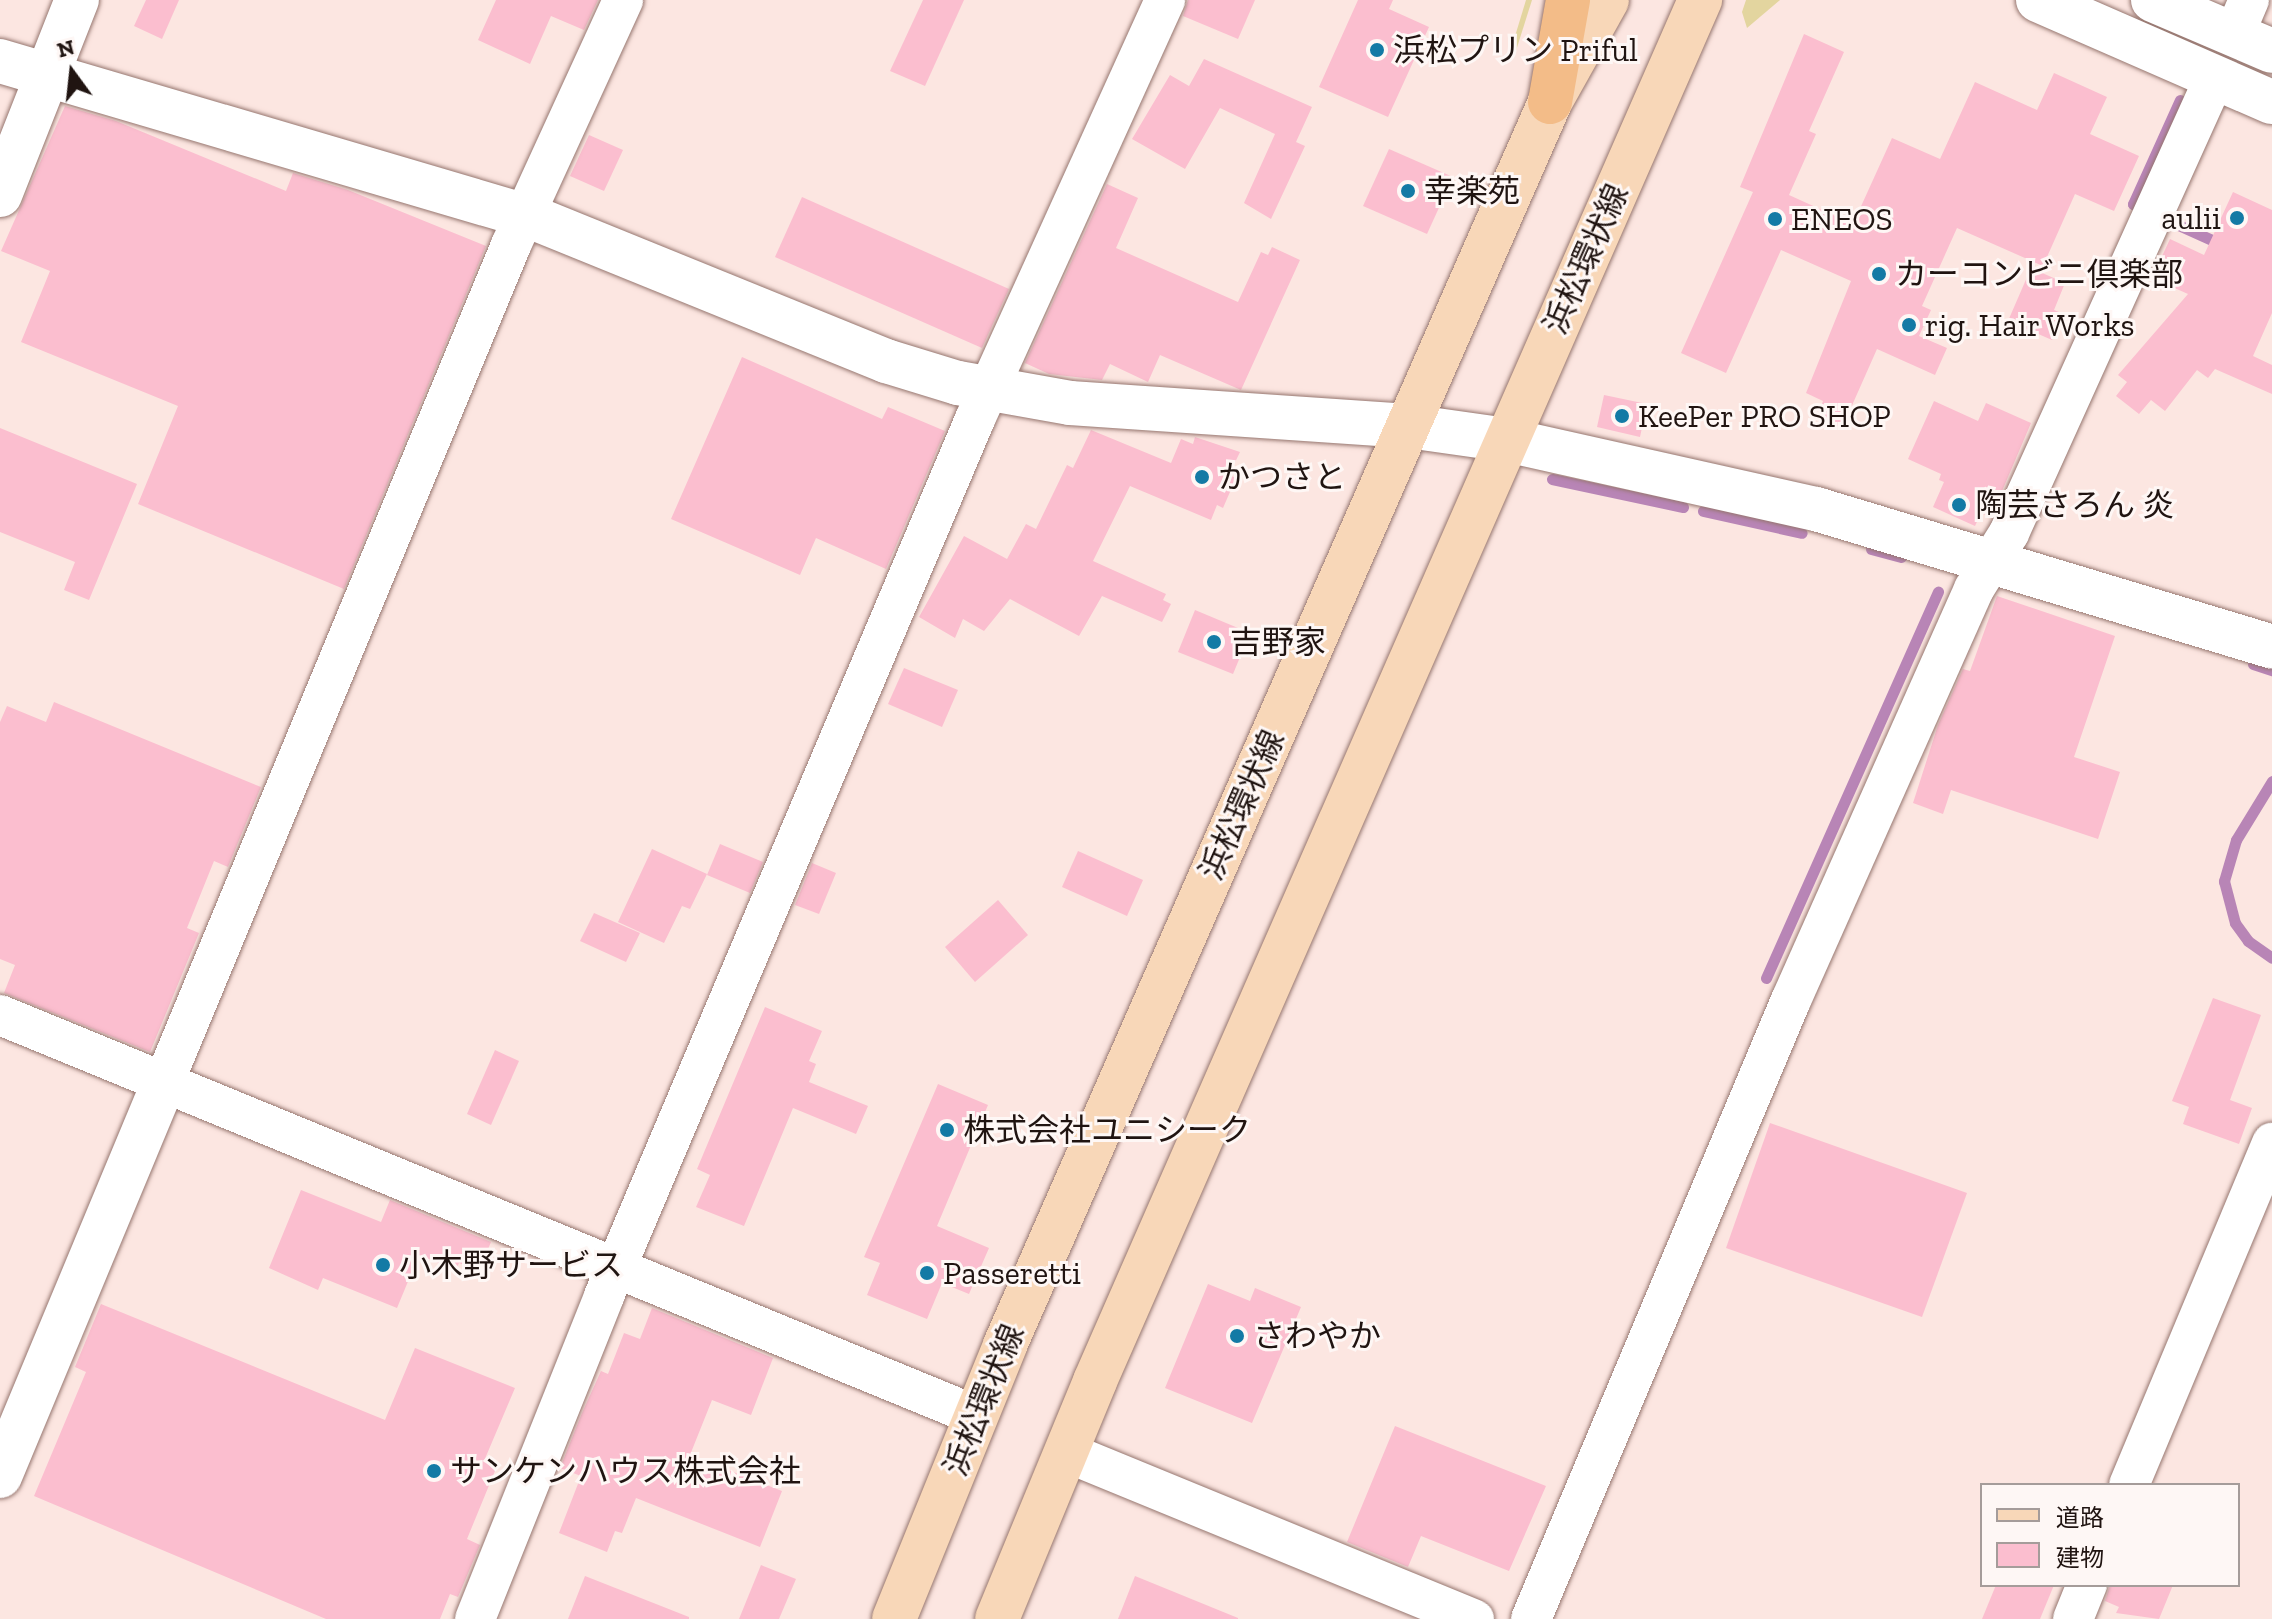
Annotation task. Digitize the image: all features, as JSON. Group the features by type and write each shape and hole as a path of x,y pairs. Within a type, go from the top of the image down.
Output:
{"highway":[{"path":"1550,102 1568,0"}],"main road":[{"name":"浜松環状線","path":"894,1619 977,1416 1550,102 1607,0"},
{"name":"浜松環状線","path":"997,1619 1066,1452 1700,0"}],"street":[{"path":"0,195 77,0"},
{"path":"0,1476 525,216 623,0"},
{"path":"475,1619 618,1268 989,390 1165,0"},
{"path":"2038,0 2272,102"},
{"path":"2153,0 2252,29"},
{"path":"0,61 525,216 886,361 989,390 1070,403 1408,426 1507,440 1804,506 2272,647"},
{"path":"1531,1619 1791,1000 1974,589 2009,533 2215,77"},
{"path":"0,1015 977,1416"},
{"path":"2130,1483 2272,1143"},
{"path":"1066,1452 1474,1619"},
{"path":"2073,1619 2086,1587"}],"shaded area":[{"path":"1526,0 1532,0 1514,57 1509,56"},
{"path":"1746,0 1780,0 1747,28 1742,12"}],"building":[{"path":"146,0 179,0 162,39 134,26"},
{"path":"496,0 598,0 584,30 551,16 530,64 478,40"},
{"path":"923,0 964,0 925,86 890,71"},
{"path":"1188,0 1255,0 1238,39 1183,16"},
{"path":"1358,0 1393,0 1389,9 1429,27 1388,117 1319,87"},
{"path":"1804,34 1844,52 1809,131 1816,134 1789,195 1853,224 1892,138 1940,159 1975,82 2037,110 2054,73 2107,97 2090,134 2139,156 2114,211 2075,194 2043,266 1957,228 1922,306 1931,310 1919,336 1947,348 1935,375 1877,349 1842,428 1817,417 1823,401 1806,393 1851,281 1781,250 1726,373 1681,353 1753,192 1740,187"},
{"path":"1204,59 1312,107 1296,142 1305,146 1271,219 1244,203 1275,134 1220,108 1185,169 1132,139 1170,75 1189,86"},
{"path":"65,106 116,121 286,191 293,173 348,190 486,246 344,589 138,504 178,406 21,342 50,271 1,251"},
{"path":"589,135 623,150 604,191 570,176"},
{"name":"幸楽苑","path":"1389,149 1453,177 1427,234 1363,206"},
{"path":"1107,184 1138,198 1116,248 1238,302 1261,252 1268,255 1272,247 1300,260 1241,390 1160,355 1148,382 1110,364 1102,380 1049,374 1025,363"},
{"path":"2233,192 2272,210 2272,313 2253,356 2272,365 2272,394 2215,369 2208,378 2197,370 2165,411 2151,400 2139,414 2116,396 2127,382 2118,375 2188,294 2152,278 2170,239 2204,255"},
{"path":"802,197 1009,289 982,348 775,257"},
{"path":"2031,268 2065,283 2054,310 2064,314 2052,340 2008,321"},
{"path":"742,357 882,419 888,407 945,431 886,569 816,538 800,575 671,519"},
{"name":"KeePer PRO SHOP","path":"1604,395 1647,404 1640,437 1597,427"},
{"path":"1934,401 1978,421 1986,403 2031,423 1991,517 1981,513 1975,526 1933,507 1944,482 1939,480 1941,474 1908,459"},
{"path":"0,428 137,484 89,600 64,590 75,562 0,532"},
{"path":"1091,430 1171,463 1181,439 1193,444 1195,437 1240,452 1229,475 1236,478 1223,508 1217,505 1211,520 1130,486 1093,561 1166,594 1163,600 1171,604 1162,622 1102,596 1079,636 1010,599 984,631 963,619 955,638 919,617 964,536 1007,559 1026,524 1036,529 1067,465 1073,468"},
{"path":"1997,596 2115,636 2074,757 2120,772 2098,839 1951,790 1943,814 1913,803 1938,725 1963,669 1970,671"},
{"name":"吉野家","path":"1195,610 1250,633 1233,674 1178,652"},
{"path":"904,668 958,690 942,727 888,704"},
{"path":"54,702 261,787 228,867 214,861 187,928 199,933 150,1052 4,993 15,965 0,959 0,722 7,706 46,722"},
{"path":"720,844 763,862 750,893 707,875"},
{"path":"652,849 707,874 690,909 682,906 664,943 618,922"},
{"path":"1078,851 1143,880 1127,916 1062,887"},
{"path":"812,863 836,873 819,914 795,905"},
{"path":"998,900 1028,935 975,982 945,947"},
{"path":"594,913 640,933 626,962 580,941"},
{"path":"2213,998 2261,1015 2230,1100 2252,1108 2239,1144 2183,1124 2189,1107 2172,1101"},
{"path":"765,1007 822,1031 809,1061 816,1064 809,1082 868,1106 856,1134 793,1108 744,1226 696,1207 710,1175 697,1169"},
{"path":"495,1050 519,1061 491,1125 467,1114"},
{"path":"938,1084 988,1105 937,1226 989,1248 969,1294 942,1283 927,1319 867,1295 880,1263 864,1257"},
{"path":"1770,1123 1967,1193 1922,1317 1726,1248"},
{"path":"301,1190 381,1222 390,1200 491,1242 479,1271 459,1263 456,1270 419,1255 397,1308 323,1278 318,1290 269,1268"},
{"name":"さわやか","path":"1208,1284 1250,1301 1255,1288 1301,1307 1252,1423 1165,1388"},
{"path":"101,1304 385,1420 415,1348 515,1388 484,1461 497,1466 467,1539 480,1545 458,1597 450,1594 440,1619 326,1619 34,1496 86,1372 75,1367"},
{"path":"652,1308 773,1358 751,1415 712,1400 690,1455 782,1491 760,1547 636,1498 622,1533 615,1531 607,1552 559,1533 581,1476 560,1468 582,1413 601,1371 608,1374 624,1333 640,1339"},
{"path":"1395,1426 1546,1486 1509,1571 1421,1536 1408,1567 1347,1542"},
{"path":"761,1565 796,1579 779,1619 739,1619"},
{"path":"585,1576 689,1617 689,1619 568,1619"},
{"path":"1135,1576 1238,1618 1238,1619 1118,1619"},
{"path":"1995,1587 2053,1587 2040,1619 1982,1619"},
{"path":"2109,1587 2172,1587 2159,1619 2116,1613 2119,1607 2105,1601"}],"waterway":[{"path":"2141,208 2133,204 2180,100"},
{"path":"2165,219 2223,245"},
{"path":"1552,479 1683,507"},
{"path":"1703,511 1802,533"},
{"path":"1871,549 1901,557"},
{"path":"1766,978 1938,592"},
{"path":"2253,664 2272,670"},
{"path":"2272,781 2236,840 2224,881 2235,923 2248,941 2272,958"}],"place":[{"name":"浜松プリン Priful","path":"1377,50"},
{"name":"幸楽苑","path":"1408,191"},
{"name":"aulii","path":"2237,218"},
{"name":"ENEOS","path":"1775,219"},
{"name":"カーコンビニ倶楽部","path":"1879,274"},
{"name":"rig. Hair Works","path":"1909,325"},
{"name":"KeePer PRO SHOP","path":"1622,416"},
{"name":"かつさと","path":"1202,477"},
{"name":"陶芸さろん 炎","path":"1959,505"},
{"name":"吉野家","path":"1214,642"},
{"name":"株式会社ユニシーク","path":"947,1130"},
{"name":"小木野サービス","path":"383,1265"},
{"name":"Passeretti","path":"927,1273"},
{"name":"さわやか","path":"1237,1336"},
{"name":"サンケンハウス株式会社","path":"434,1471"}]}
